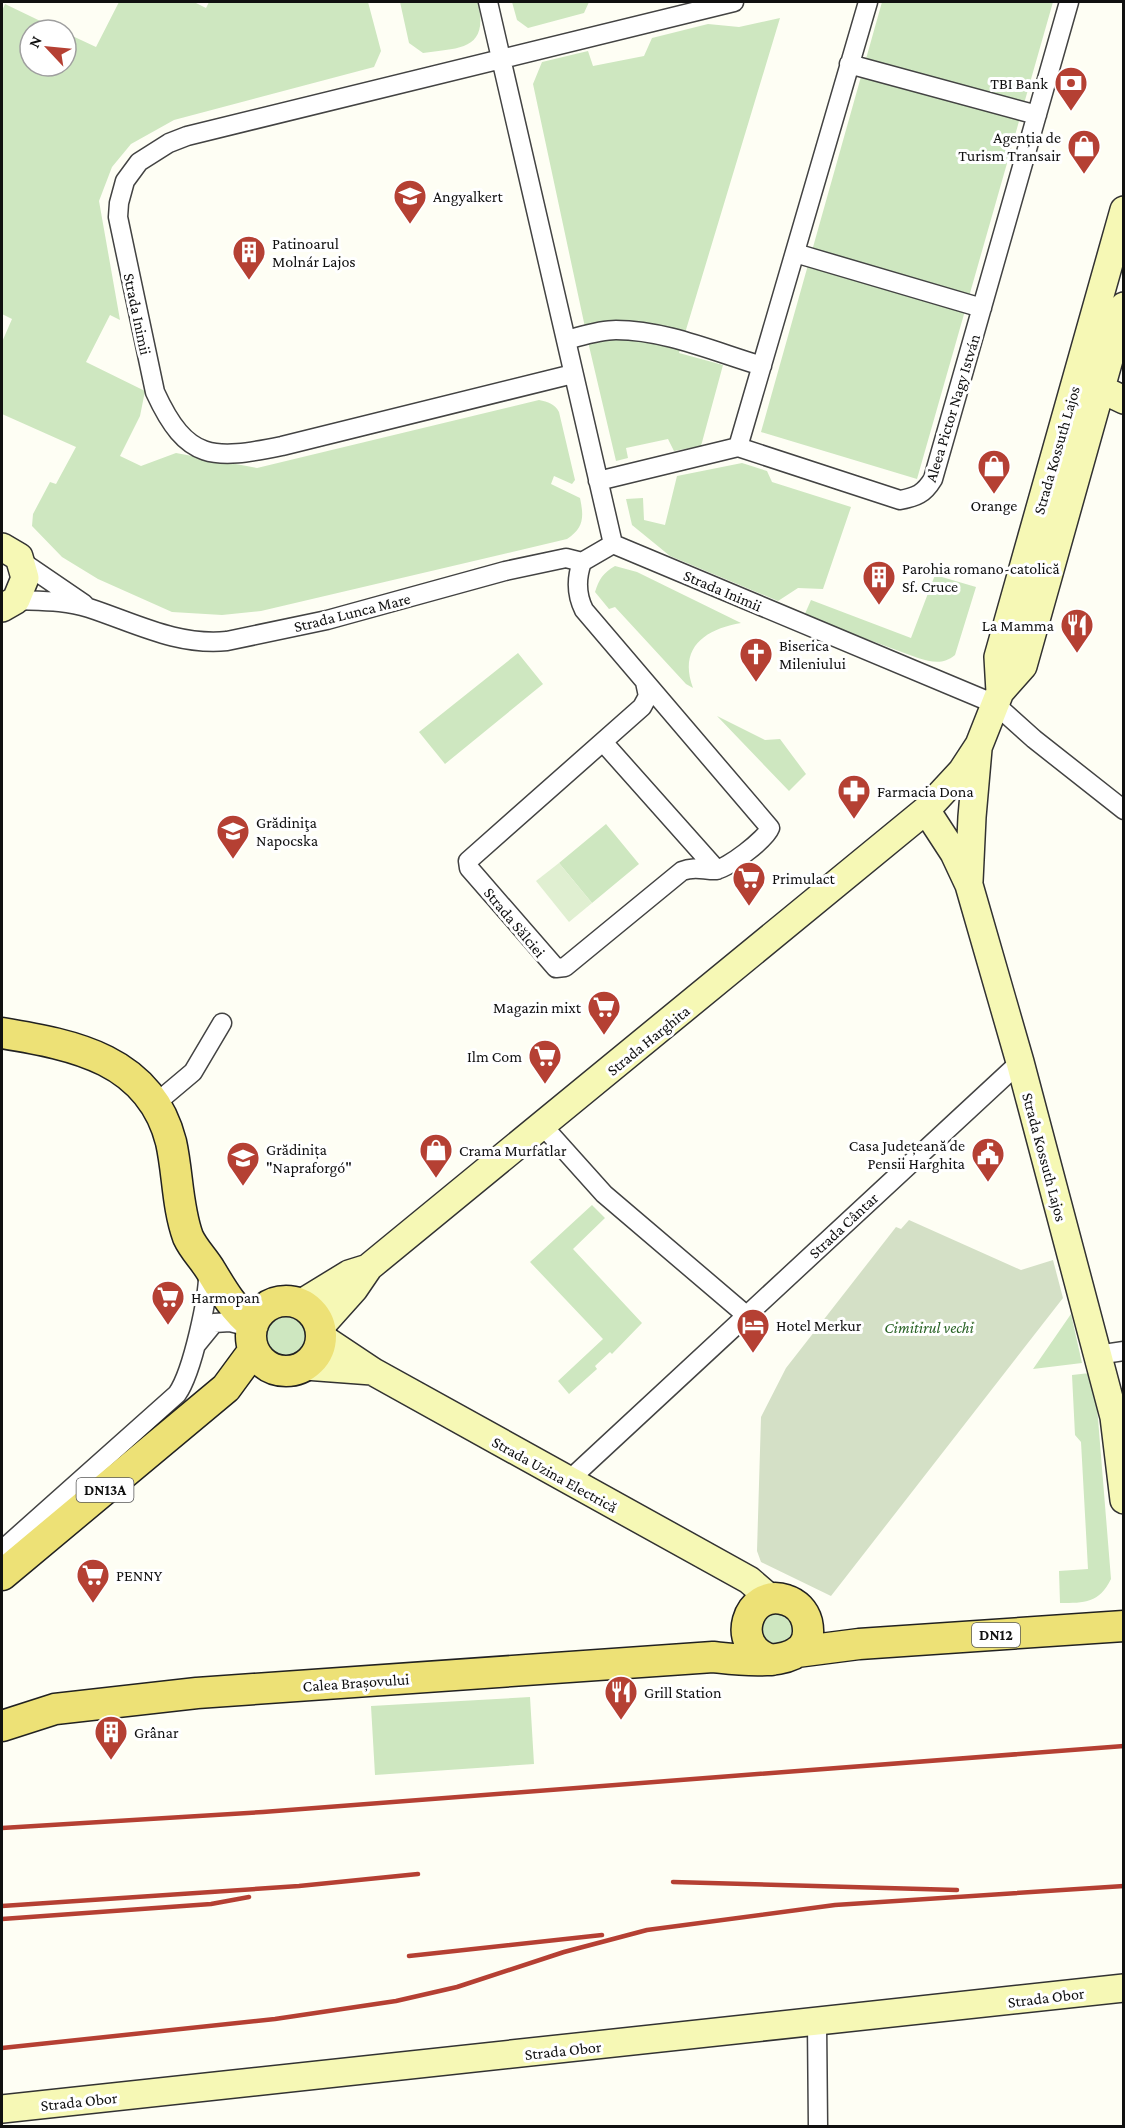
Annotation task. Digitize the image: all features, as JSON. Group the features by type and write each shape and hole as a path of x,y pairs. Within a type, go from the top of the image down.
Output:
{"main road":[{"name":"Strada Kossuth Lajos","path":"997,698 998,657 1124,210"},
{"name":"Strada Kossuth Lajos","path":"1122,316 1112,394 1023,666 997,698 979,745 951,785 926,810 948,843 969,885 1020,1062 1097,1355 1120,1433 1123,1487"},
{"path":"7,607 25,582 9,548"},
{"name":"Strada Kossuth Lajos","path":"969,885 972,817 979,745"},
{"name":"Strada Harghita","path":"321,1332 369,1267 926,810"},
{"path":"2,1033 64,1044 95,1056 129,1076 155,1104 170,1140 188,1236 229,1301 258,1343 290,1371 305,1366 317,1353 321,1332 313,1314 241,1287 207,1266"},
{"name":"Strada Harghita","path":"288,1304 349,1274 369,1267"},
{"path":"258,1343 261,1312 288,1304"},
{"name":"Strada Uzina Electrică","path":"321,1332 372,1371 738,1576 749,1580 756,1614"},
{"name":"DN13A","path":"2,1575 217,1396 258,1343"},
{"name":"Strada Uzina Electrică","path":"305,1366 372,1371"},
{"path":"713,1657 756,1614 789,1600 802,1611 806,1619 807,1637 785,1656 754,1650 756,1614"},
{"path":"806,1619 860,1644"},
{"name":"Calea Brașovului","path":"2,1726 55,1709 174,1695 713,1657 785,1656 860,1644 1124,1626"},
{"name":"Strada Obor","path":"2,2109 817,2023 1124,1988"}],"street":[{"path":"488,2 613,544 582,562 577,575 577,590 584,610 769,825 769,831 747,852 717,870 603,742"},
{"path":"501,59 734,2"},
{"path":"598,481 738,447 868,2"},
{"name":"Aleea Pictor Nagy István","path":"738,447 900,500 914,498 926,491 933,479 1069,2"},
{"name":"Strada Inimii","path":"501,59 187,136 169,143 139,162 125,181 118,217 155,392 168,418 190,443 206,452 227,455 293,443 573,374"},
{"path":"849,64 1037,115"},
{"path":"795,253 982,308"},
{"path":"566,340 614,330 653,334 762,366"},
{"name":"Strada Inimii","path":"613,544 997,698 1034,739 1124,810"},
{"name":"Strada Lunca Mare","path":"9,548 88,607"},
{"name":"Strada Lunca Mare","path":"7,607 56,601 88,607 170,637 212,642 227,641 327,620 515,569 566,558 582,562"},
{"name":"Strada Sălciei","path":"645,682 646,702 468,861 469,868 550,964 556,968 565,967 682,871 698,868 717,870"},
{"path":"155,1104 193,1072 222,1023"},
{"name":"Strada Cântar","path":"568,1481 1020,1062"},
{"path":"543,1126 604,1194 746,1315"},
{"path":"2,1550 177,1394 187,1375 193,1352 208,1285 207,1266"},
{"path":"193,1352 199,1339 214,1323 230,1322 258,1343"},
{"path":"1097,1355 1124,1351"},
{"path":"817,2023 818,2127"}],"green space":[{"path":"119,2 194,2 206,8 209,2 368,2 381,51 374,67 174,120 131,144 112,167 99,201 120,320 110,315 86,362 145,391 140,416 120,456 141,466 176,453 257,468 539,400 551,404 559,412 575,480 572,484 554,476 551,484 580,498 581,522 573,535 567,539 261,611 222,615 172,612 98,579 62,557 32,526 33,514 50,482 56,484 76,447 2,414 2,342 12,319 2,314 2,11 5,4 34,18 18,18 18,78 78,78 78,39 96,47"},
{"path":"400,2 478,2 479,30 469,44 449,50 423,53 409,43"},
{"path":"512,2 589,2 584,13 528,28 517,20"},
{"path":"882,2 1053,2 917,479 761,432"},
{"path":"780,18 679,353 723,365 701,446 674,451 668,439 626,448 628,458 616,461 533,84 542,62 588,51 593,66 644,56 652,38 708,24 739,27"},
{"path":"742,463 767,471 772,482 851,507 823,589 798,588 778,601 670,556 632,525 626,499 643,498 644,520 665,525 677,476"},
{"path":"615,566 637,572 741,623 716,630 698,643 692,651 689,674 693,688 686,684 615,607 609,609 595,592 602,577"},
{"path":"935,575 976,587 955,655 946,660 933,661 918,658 804,616 811,600 911,638"},
{"path":"518,653 543,684 445,764 419,732"},
{"path":"717,716 765,740 780,739 806,774 789,791"},
{"path":"606,824 639,864 592,903 559,863"},
{"path":"559,863 592,903 569,922 536,881"},
{"path":"592,1205 605,1218 573,1249 642,1323 612,1354 610,1352 595,1366 597,1369 569,1394 558,1381 603,1339 530,1262"},
{"name":"Cimitirul vechi","path":"909,1220 1021,1270 1053,1260 1063,1298 831,1596 761,1562 757,1551 761,1417 786,1368 896,1227 901,1229"},
{"path":"1071,1314 1082,1363 1033,1369"},
{"path":"286,1317 300,1323 306,1337 300,1351 286,1357 272,1351 266,1337 272,1323"},
{"path":"1090,1373 1096,1394 1111,1579 1101,1593 1090,1600 1060,1603 1059,1571 1088,1569 1081,1442 1075,1435 1072,1375"},
{"path":"776,1613 787,1618 792,1629 787,1640 776,1645 765,1640 760,1629 765,1618"},
{"path":"530,1697 534,1764 375,1775 371,1706"}],"railway":[{"path":"2,1828 263,1812 1124,1746"},
{"path":"2,1906 299,1886 418,1874"},
{"path":"673,1882 957,1890"},
{"path":"2,2048 275,2019 396,2001 457,1987 564,1952 647,1930 835,1905 1124,1886"},
{"path":"2,1919 211,1904 249,1897"},
{"path":"409,1956 602,1935"}],"place":[{"name":"TBI Bank","path":"1071,112"},
{"name":"Agenția de Turism Transair","path":"1084,175"},
{"name":"Angyalkert","path":"410,225"},
{"name":"Patinoarul Molnár Lajos","path":"249,281"},
{"name":"Orange","path":"994,495"},
{"name":"Parohia romano-catolică Sf. Cruce","path":"879,606"},
{"name":"La Mamma","path":"1077,654"},
{"name":"Biserica Mileniului","path":"756,683"},
{"name":"Farmacia Dona","path":"854,820"},
{"name":"Grădiniţa Napocska","path":"233,860"},
{"name":"Primulact","path":"749,907"},
{"name":"Magazin mixt","path":"604,1036"},
{"name":"Ilm Com","path":"545,1085"},
{"name":"Crama Murfatlar","path":"436,1179"},
{"name":"Casa Județeană de Pensii Harghita","path":"988,1183"},
{"name":"Grădinița \"Napraforgó\"","path":"243,1187"},
{"name":"Harmopan","path":"168,1326"},
{"name":"Hotel Merkur","path":"753,1354"},
{"name":"PENNY","path":"93,1604"},
{"name":"Grill Station","path":"621,1721"},
{"name":"Grânar","path":"111,1761"}]}
